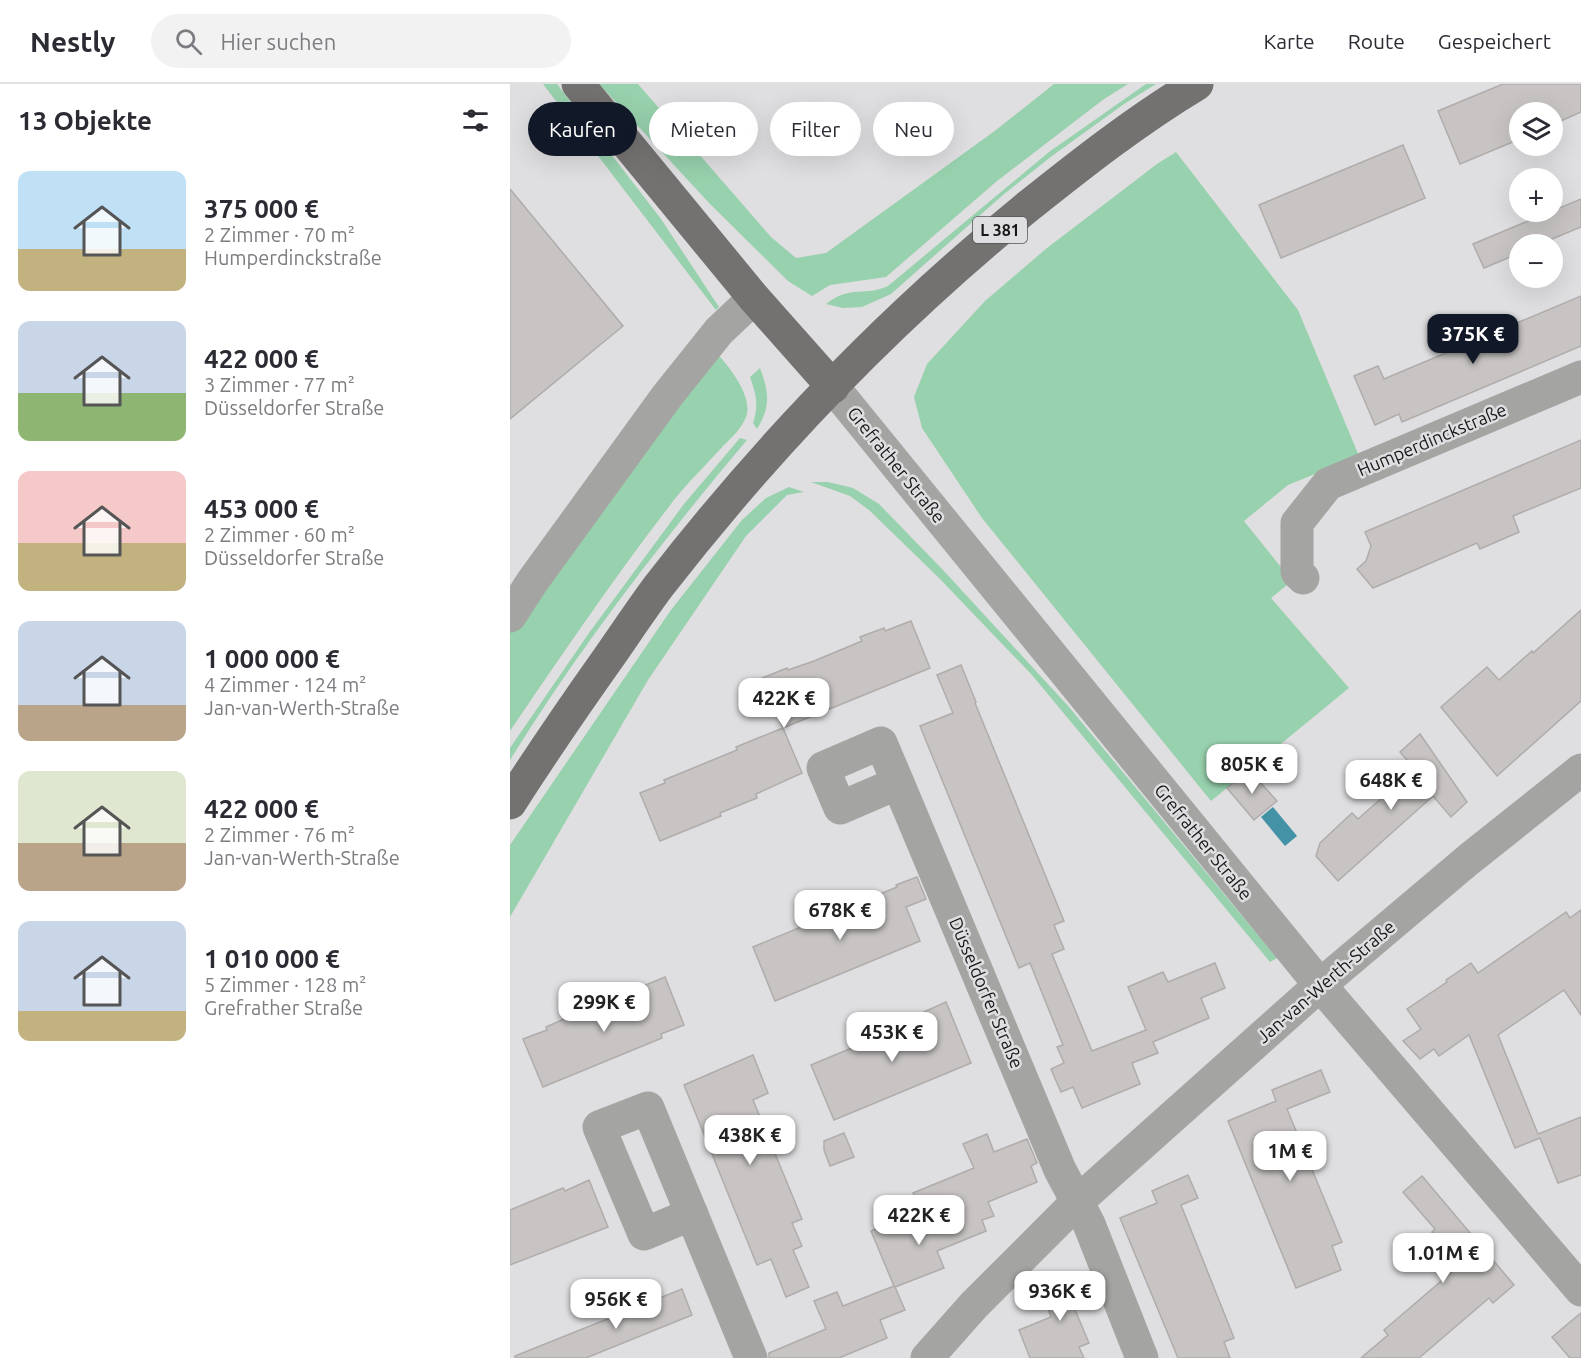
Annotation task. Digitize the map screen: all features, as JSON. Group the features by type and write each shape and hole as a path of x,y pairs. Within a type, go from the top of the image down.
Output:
{"main road":[{"path":"578,84 754,298 833,387"},
{"name":"L 381","path":"510,803 547,744 658,588 748,478 833,387 917,302 1000,229 1121,134 1197,84"}],"street":[{"path":"510,616 532,582 667,396 719,331 754,298"},
{"name":"Humperdinckstraße","path":"1303,578 1297,572 1297,522 1328,484 1581,377"},
{"name":"Grefrather Straße","path":"833,387 1320,985 1581,1290"},
{"name":"Jan-van-Werth-Straße","path":"927,1358 975,1305 1077,1202 1320,985 1468,860 1581,770"},
{"name":"Düsseldorfer Straße","path":"898,783 1056,1160 1077,1202"},
{"path":"1077,1202 1089,1224 1142,1358"},
{"path":"692,1215 751,1358"}],"green space":[{"path":"543,84 557,84 571,102 557,102"},
{"path":"599,84 638,84 654,102 649,102 649,138 637,125 637,102 616,102"},
{"path":"1054,84 1128,84 1104,99 997,181 886,277 830,285 812,296 788,281 710,204 666,156 701,156 771,237 796,258 826,253 996,130"},
{"path":"1146,84 1156,84 1052,156 1004,194 891,294 862,307 843,308 826,304 843,294 872,291 888,286 1049,152"},
{"path":"1176,152 1298,310 1359,456 1288,485 1244,521 1292,581 1271,598 1349,688 1211,801 982,518 922,428 914,397 927,364 985,301 1047,248"},
{"path":"598,156 612,156 661,219 719,307 716,310"},
{"path":"714,350 743,390 747,409 744,421 652,528 510,731 510,629"},
{"path":"760,368 767,399 765,413 757,429 753,423 756,400 750,377"},
{"path":"740,438 747,440 622,596 564,677 510,760 510,748 589,633 684,504"},
{"path":"811,482 828,482 853,488 879,504 1069,707 1277,958 1270,962 1032,675 939,578 869,510 850,496"},
{"path":"789,487 804,492 787,495 746,536 648,680 510,917 510,845 671,610 742,520 766,498"}],"water":[{"path":"1273,807 1297,836 1285,846 1261,817"}],"building":[{"path":"1503,84 1581,84 1581,112 1563,120 1563,102 1509,102 1509,144 1460,164 1438,111"},
{"path":"1403,145 1425,198 1281,258 1259,205"},
{"path":"510,189 623,326 510,419"},
{"path":"1581,199 1581,227 1563,234 1509,234 1509,258 1484,268 1473,244 1526,222 1563,222 1563,206"},
{"path":"1581,296 1581,346 1402,422 1399,414 1375,425 1354,376 1378,366 1384,379"},
{"path":"1581,440 1581,488 1513,516 1519,532 1480,549 1477,543 1373,588 1357,569 1366,561 1371,546 1365,532"},
{"path":"1581,610 1581,701 1497,776 1441,707 1487,667 1499,680"},
{"path":"911,621 930,668 783,728 762,678 814,661 862,641 860,637"},
{"path":"961,665 1064,921 1054,925 1064,949 1052,954 1092,1051 1146,1030 1128,987 1163,972 1168,982 1215,963 1225,988 1201,998 1209,1018 1153,1042 1158,1053 1132,1063 1140,1084 1082,1108 1073,1087 1061,1092 1051,1069 1064,1063 1057,1047 1063,1045 1030,963 1019,968 920,726 953,713 937,675"},
{"path":"783,728 802,773 756,794 757,798 720,813 721,816 660,841 640,793 665,783 664,780 737,750 736,747"},
{"path":"1420,734 1467,802 1451,817 1433,796 1338,881 1316,856 1320,843 1352,813 1358,819 1403,779 1401,778 1413,767 1400,752"},
{"path":"1249,770 1277,801 1254,820 1227,788"},
{"path":"917,877 926,899 906,907 920,941 775,1001 753,947"},
{"path":"1581,910 1581,1015 1564,990 1498,1035 1538,1134 1581,1117 1581,1175 1558,1183 1540,1138 1515,1148 1469,1035 1439,1056 1434,1049 1420,1059 1403,1041 1421,1029 1407,1009 1447,982 1446,980 1471,963 1478,973 1566,912 1570,918"},
{"path":"665,977 684,1025 661,1034 662,1038 543,1087 523,1039 547,1030 546,1027 569,1017 571,1020 643,991 641,987"},
{"path":"946,1002 971,1063 834,1120 811,1065 926,1017 924,1012"},
{"path":"753,1055 768,1093 753,1100 802,1219 792,1223 802,1246 793,1250 809,1287 786,1297 771,1259 757,1265 684,1085"},
{"path":"1321,1070 1330,1092 1287,1109 1342,1242 1332,1246 1341,1270 1296,1288 1228,1121 1276,1101 1272,1090"},
{"path":"844,1133 854,1157 830,1166 824,1150 824,1141"},
{"path":"987,1134 994,1152 1027,1139 1037,1163 1031,1166 1037,1182 988,1202 994,1216 982,1220 986,1231 937,1251 944,1268 895,1287 905,1310 880,1320 887,1338 839,1358 769,1358 769,1353 826,1329 814,1301 837,1292 843,1306 894,1286 871,1231 920,1210 913,1193 974,1168 963,1144"},
{"path":"1188,1175 1198,1198 1181,1205 1234,1338 1224,1342 1230,1358 1178,1358 1120,1218 1157,1203 1152,1191"},
{"path":"1422,1176 1514,1285 1493,1303 1489,1298 1419,1358 1361,1358 1388,1335 1384,1330 1460,1265 1432,1232 1435,1229 1403,1192"},
{"path":"589,1180 608,1227 510,1265 510,1210"},
{"path":"1088,1273 1097,1296 1073,1305 1089,1343 1079,1347 1084,1358 1030,1358 1019,1330 1051,1317 1042,1293"},
{"path":"682,1289 692,1315 586,1358 515,1358 515,1356"},
{"path":"1581,1313 1581,1358 1570,1358 1552,1337"}]}
